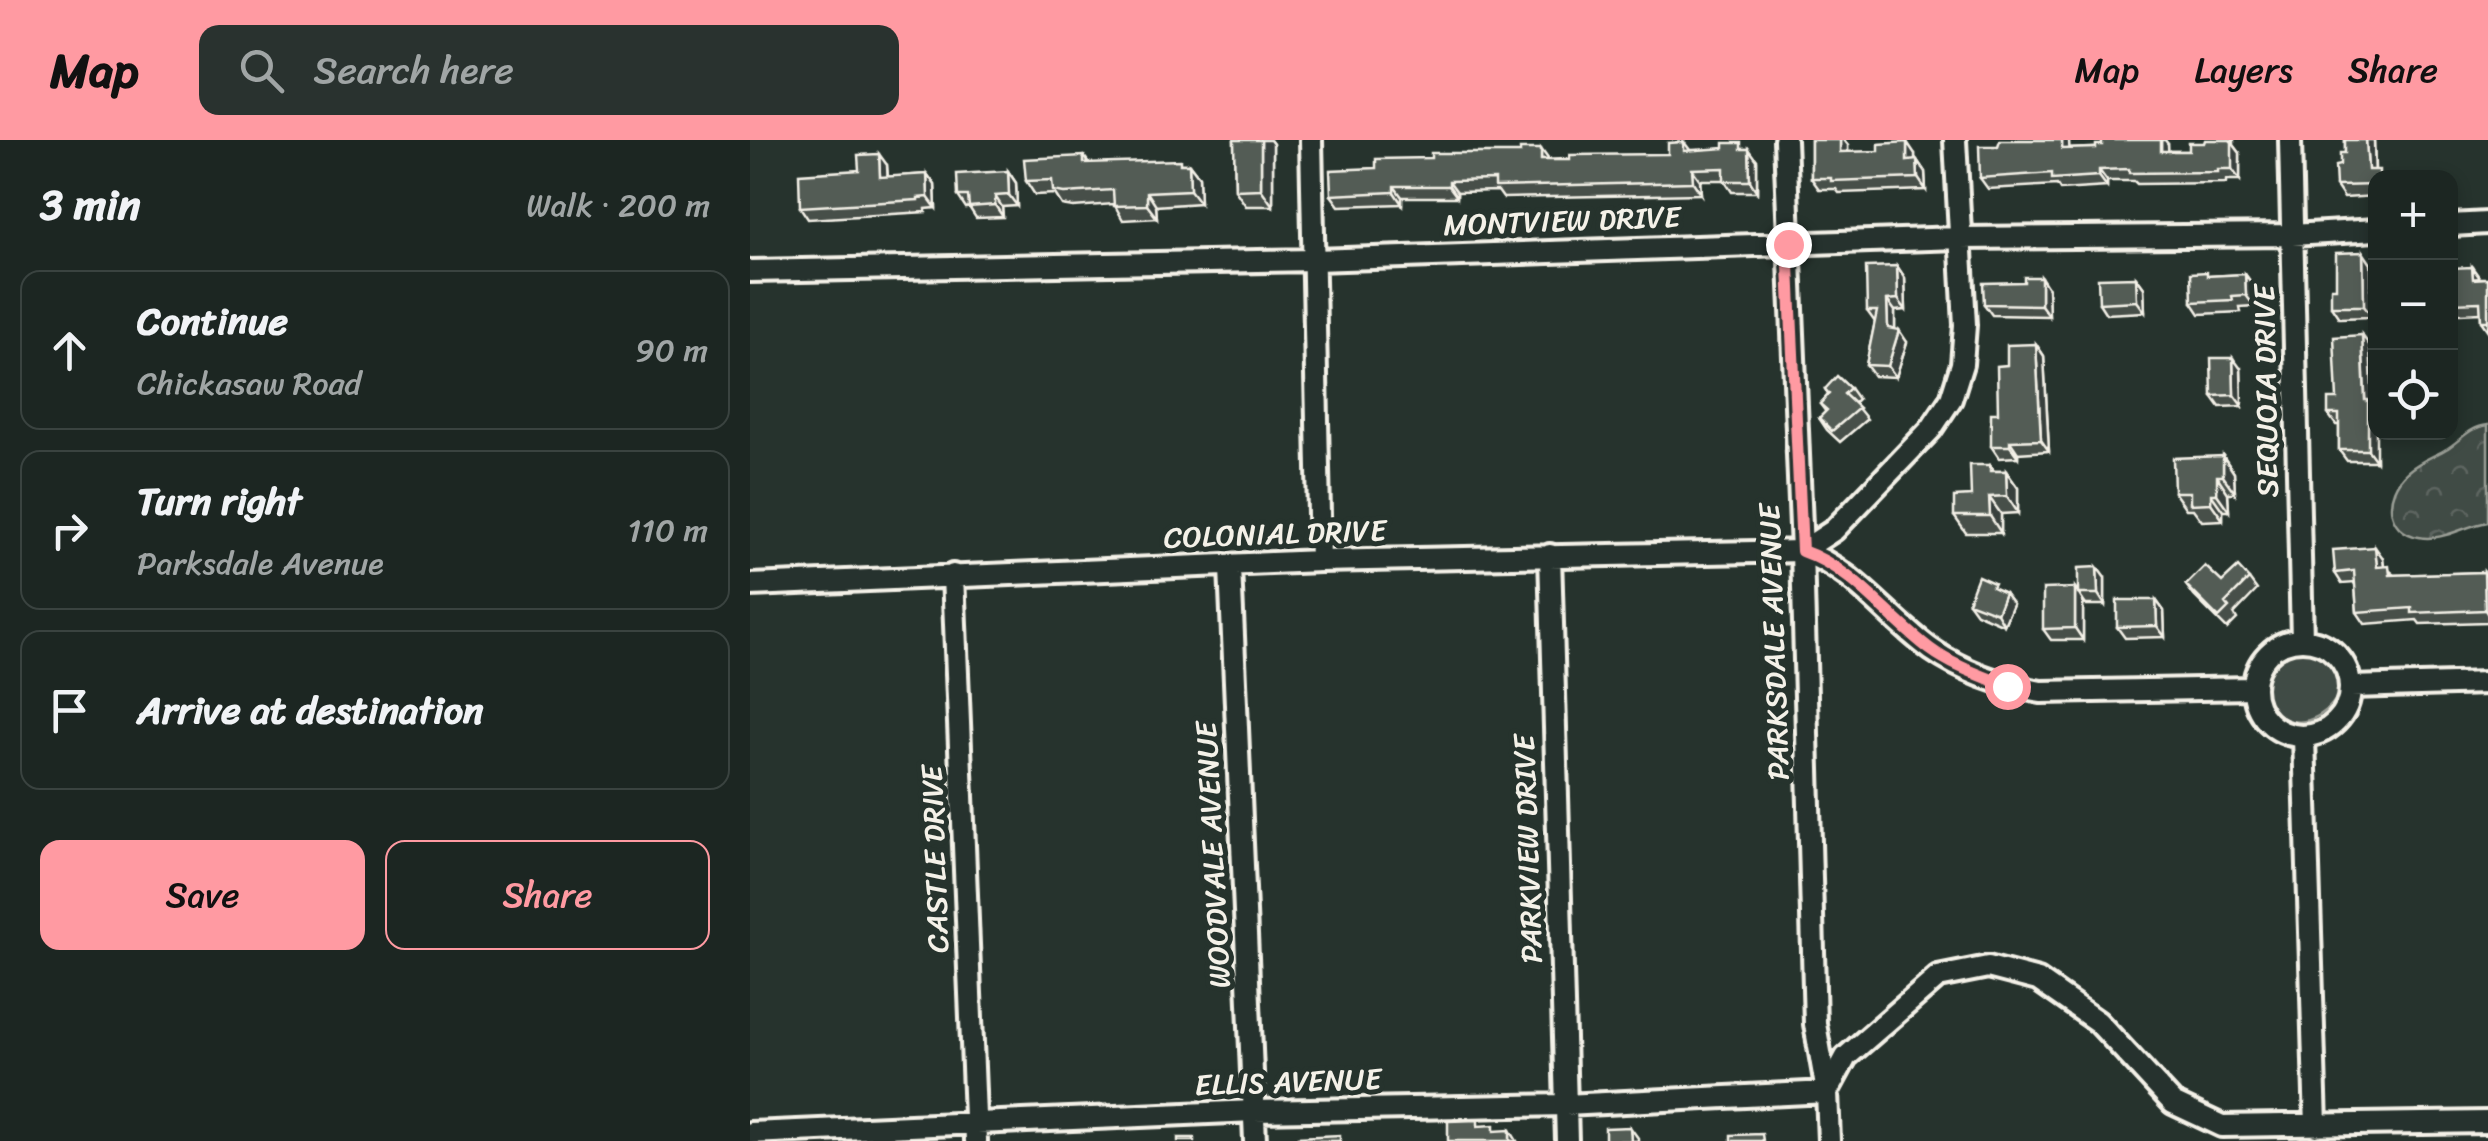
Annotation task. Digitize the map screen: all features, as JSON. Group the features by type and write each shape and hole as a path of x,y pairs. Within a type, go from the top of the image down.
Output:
{"street":[{"path":"1310,140 1320,561"},
{"name":"PARKSDALE AVENUE","path":"1784,140 1802,551 1815,1024 1827,1092 1829,1141"},
{"path":"1802,551 1834,530 1931,428 1952,399 1962,364 1964,325 1955,140"},
{"name":"SEQUOIA DRIVE","path":"2290,140 2302,640"},
{"path":"2458,225 2488,223"},
{"name":"MONTVIEW DRIVE","path":"750,271 1315,260 1959,238 2292,235 2368,230"},
{"path":"1802,551 1829,560 1931,649 1964,669 2007,686 2041,692 2253,688"},
{"name":"COLONIAL DRIVE","path":"750,585 1320,561 1802,551"},
{"name":"PARKVIEW DRIVE","path":"1550,555 1567,1141"},
{"name":"WOODVALE AVENUE","path":"1230,567 1255,1141"},
{"name":"CASTLE DRIVE","path":"953,575 976,1132"},
{"path":"2302,640 2324,644 2341,658 2352,687 2345,713 2328,730 2304,738 2278,731 2258,711 2253,688 2258,666 2279,646 2302,640"},
{"path":"2352,687 2488,683"},
{"path":"2304,738 2316,1126"},
{"path":"1827,1092 1846,1056 1938,977 1988,967 2038,980 2098,1022 2173,1103 2222,1126 2488,1122"},
{"name":"ELLIS AVENUE","path":"750,1133 976,1132 1254,1112 1565,1105 1827,1092"}],"green space":[{"path":"2488,425 2488,522 2428,538 2399,527 2391,500 2399,481 2471,431"},
{"path":"2294,649 2325,657 2339,671 2341,688 2332,704 2318,716 2299,722 2281,717 2265,698 2269,665"}],"building":[{"path":"1234,140 1261,140 1261,189 1235,190"},
{"path":"1811,140 1840,140 1840,152 1879,151 1879,144 1907,142 1907,161 1917,160 1918,178 1811,178"},
{"path":"2000,140 2062,140 2062,149 2096,148 2102,140 2161,140 2161,151 2189,151 2189,143 2230,140 2232,169 2129,173 2129,169 2099,170 2099,176 2052,179 2052,173 1980,178 1979,146 1998,146"},
{"path":"2345,140 2366,140 2368,185 2336,186 2335,166 2340,165 2340,153 2345,153"},
{"path":"1684,142 1684,151 1741,143 1741,149 1749,149 1750,181 1724,181 1724,168 1692,169 1693,182 1495,187 1495,180 1449,181 1449,186 1394,186 1394,192 1331,195 1330,170 1376,168 1376,159 1541,149 1541,160 1570,160 1570,155 1668,154 1668,143"},
{"path":"879,154 880,177 927,174 928,197 800,207 799,174 859,170 858,155"},
{"path":"1084,156 1084,163 1180,160 1180,164 1189,164 1190,190 1147,192 1147,205 1114,206 1113,190 1064,193 1053,191 1052,180 1026,181 1024,159"},
{"path":"1008,171 1009,195 995,196 995,205 969,207 968,196 958,196 957,174"},
{"path":"2363,252 2364,306 2331,306 2331,288 2336,288 2336,253"},
{"path":"1897,266 1898,299 1887,300 1888,328 1899,330 1888,366 1866,365 1877,311 1867,311 1866,267"},
{"path":"2472,267 2473,279 2488,278 2488,321 2481,321 2480,302 2458,303 2458,268"},
{"path":"2207,272 2207,276 2245,274 2246,295 2232,296 2233,300 2192,302 2191,273"},
{"path":"2024,277 2041,277 2041,305 1984,304 1983,283 2024,282"},
{"path":"2136,277 2137,301 2099,303 2098,278"},
{"path":"2362,335 2368,450 2339,450 2339,414 2328,414 2328,399 2337,399 2334,337"},
{"path":"2036,344 2041,440 1991,446 1991,413 1998,413 1997,366 2007,365 2007,345"},
{"path":"2211,358 2233,358 2234,395 2212,396"},
{"path":"1837,376 1850,388 1844,394 1859,408 1832,431 1819,418 1827,410 1820,404 1829,394 1825,389"},
{"path":"2223,456 2223,476 2217,476 2217,494 2211,494 2211,503 2190,504 2190,492 2174,492 2173,458"},
{"path":"1970,465 1990,465 1990,471 2006,471 2007,496 1989,497 1990,516 1954,516 1954,497 1971,496"},
{"path":"2375,547 2377,567 2389,566 2390,575 2484,572 2485,610 2412,613 2412,608 2357,612 2354,571 2335,573 2333,550"},
{"path":"2205,566 2222,582 2238,567 2249,579 2225,603 2229,608 2219,618 2186,585"},
{"path":"2097,567 2098,594 2078,594 2078,568"},
{"path":"1978,576 2005,593 1997,613 1968,602"},
{"path":"2075,588 2075,628 2043,629 2043,589"},
{"path":"2117,600 2156,600 2157,626 2117,627"},
{"path":"1478,1120 1478,1126 1494,1125 1494,1131 1510,1130 1510,1141 1448,1141 1448,1121"},
{"path":"1630,1127 1631,1141 1605,1141 1605,1128"},
{"path":"1762,1134 1763,1141 1731,1141 1731,1135"},
{"path":"1340,1135 1340,1141 1299,1141 1298,1137"}],"route":[{"path":"1788,244 1802,551 1829,560 1931,649 1964,669 2007,686"}]}
